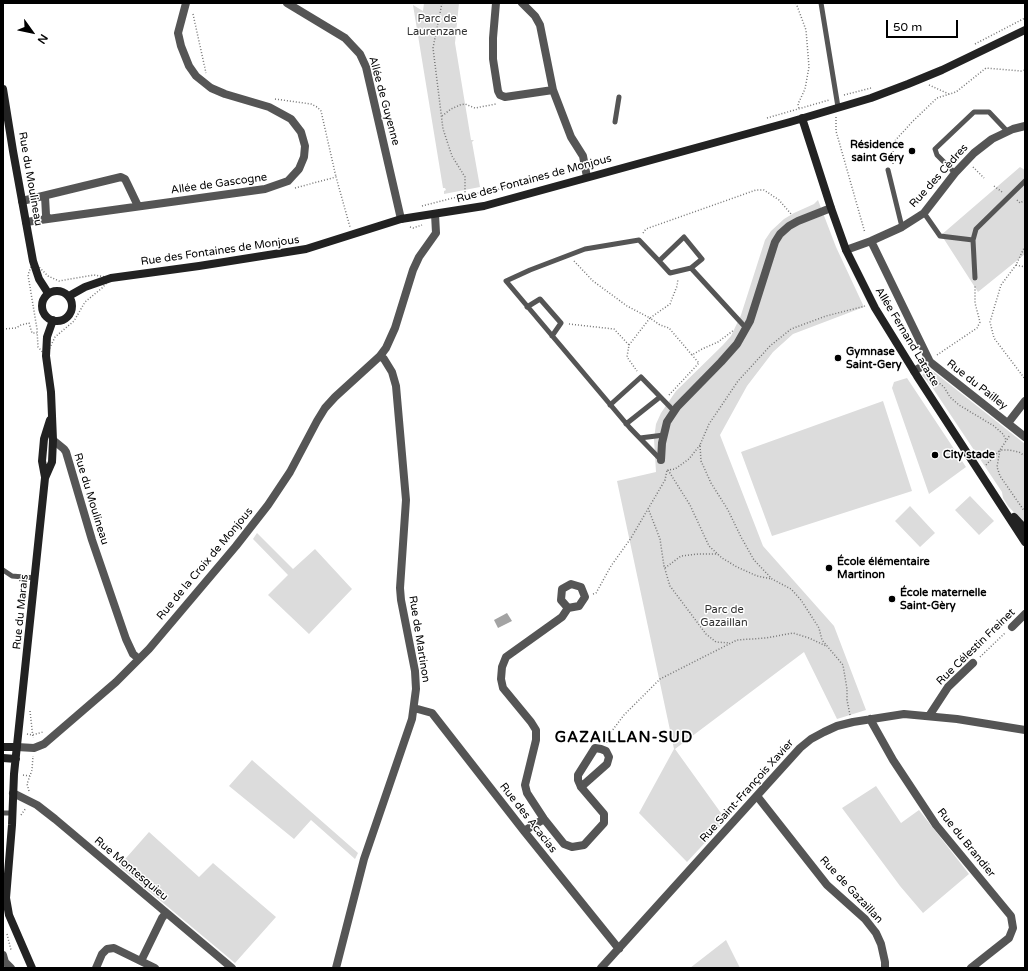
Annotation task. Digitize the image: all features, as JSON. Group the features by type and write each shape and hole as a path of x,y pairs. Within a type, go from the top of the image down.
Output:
{"street":[{"path":"186,3 178,33 184,56 196,76 211,88 280,112 291,118 299,129 305,146 304,157 299,169 288,181"},
{"name":"Allée de Guyenne","path":"287,3 345,38 360,54 366,67 401,219"},
{"path":"496,3 493,59 500,95 505,97 553,90"},
{"path":"522,3 535,16 540,25 553,90 571,137 583,156 587,177"},
{"name":"Rue des Fontaines de Monjous","path":"69,296 85,287 110,278 297,251 401,219 484,206 802,118 871,98 936,73 1025,30"},
{"name":"Rue du Moulineau","path":"3,89 33,261 39,279 48,293"},
{"name":"Allée Fernand Lataste","path":"802,118 846,250 872,303 914,371 1025,542"},
{"name":"Rue des Cèdres","path":"846,250 869,242 902,227 924,213 966,160 992,139 1007,131 1025,126"},
{"path":"22,201 121,177 128,183 138,206"},
{"name":"Allée de Gascogne","path":"26,222 265,189 288,181"},
{"path":"45,196 46,215 48,218"},
{"path":"661,460 662,443 667,422 677,406 737,344 744,326 750,320 775,242 780,234 789,226 798,221 831,208"},
{"name":"Rue de la Croix de Monjous","path":"17,748 34,748 44,744 116,682 139,659 208,580 268,505 290,472 325,408 380,356 386,348 391,338 413,270 419,257 436,233 435,214"},
{"path":"869,242 930,362"},
{"path":"57,290 66,293 69,296 72,305 70,314 62,320 53,320 45,315 42,301 48,293 57,290"},
{"path":"53,320 47,337 46,356 51,392 53,440"},
{"name":"Rue de Martinon","path":"336,968 364,859 409,728 414,708 416,689 415,671 400,588 406,500 396,386 392,372 384,359 380,356"},
{"name":"Rue du Pailley","path":"914,371 930,362 1025,437"},
{"path":"1008,423 1025,401"},
{"name":"Rue du Marais","path":"17,748 36,578 45,478 42,461 44,439 51,416"},
{"name":"Rue du Moulineau","path":"53,440 66,452 92,540 119,618 133,654 139,659"},
{"name":"Rue du Marais","path":"45,478 52,462 53,440"},
{"name":"Allée Fernand Lataste","path":"990,489 1025,529"},
{"path":"568,608 561,600 562,589 571,584 581,587 584,597 579,606 568,608 562,617 506,657 502,667 501,679 503,688 536,730 536,740 526,776 525,785 527,793 544,819 564,844 572,847 584,845 604,823 604,814 582,787 578,780 578,775 595,748 606,751 609,757 608,764 582,787"},
{"name":"Rue Célestin Freinet","path":"1012,627 1025,614"},
{"name":"Rue Célestin Freinet","path":"929,716 948,687 973,663"},
{"name":"Rue des Acacias","path":"414,708 432,713 619,949"},
{"name":"Rue Saint-François Xavier","path":"601,968 800,748 811,739 837,726 904,714 929,716 1025,730"},
{"name":"Rue du Brandier","path":"870,719 893,760 936,825 1011,916 1013,928 1010,938 971,968"},
{"path":"3,747 17,748 4,891 5,906 32,968"},
{"path":"3,758 16,759"},
{"name":"Rue Montesquieu","path":"13,793 37,805 55,819 232,968"},
{"name":"Rue de Gazaillan","path":"757,796 827,885 865,919 872,928 881,944 885,968"},
{"path":"524,831 544,819"},
{"path":"141,961 162,918 166,913"},
{"path":"96,968 102,954 107,949 114,948 155,968"},
{"path":"3,955 5,962 11,968"}],"lane":[{"path":"821,3 838,107"},
{"path":"615,122 619,97"},
{"path":"955,173 937,155 936,149 974,112 990,112 1007,131"},
{"path":"888,170 902,227"},
{"path":"975,278 973,240 976,229 1025,181"},
{"path":"924,213 940,236 973,240"},
{"path":"659,261 684,237 702,259 691,268 670,273 639,240 585,249 506,281 626,424 661,460"},
{"path":"691,268 744,326"},
{"path":"527,307 540,299 561,323 552,336"},
{"path":"610,405 641,377 674,411"},
{"path":"626,424 662,399"},
{"path":"640,438 664,435"},
{"path":"3,570 12,576 36,578"},
{"path":"3,813 12,813"}],"path":[{"path":"442,3 433,48 443,129 452,156 465,177 465,196"},
{"path":"796,3 806,30 809,67 806,88 798,104 799,108"},
{"path":"193,14 208,78"},
{"path":"974,44 1025,18"},
{"path":"889,177 893,167 893,143 936,98 956,92 986,68 1021,71 1025,70"},
{"path":"929,85 949,94"},
{"path":"762,120 873,87"},
{"path":"442,116 451,109 460,105 465,104 475,108 496,104 500,95"},
{"path":"269,99 280,99 317,106 320,111 352,234"},
{"path":"836,116 836,131 869,242"},
{"path":"966,160 984,178"},
{"path":"288,181 294,188 336,177"},
{"path":"421,206 533,183"},
{"path":"994,186 1020,203 1025,200"},
{"path":"639,240 646,229 756,190 764,190 779,200 798,221"},
{"path":"1025,246 1016,265 1001,285 990,322 994,338 1025,379"},
{"path":"569,255 593,281 627,306 660,325 669,328 699,363 662,399"},
{"path":"1016,265 1025,267"},
{"path":"632,364 627,357 629,345 650,318 670,304 677,286 680,271"},
{"path":"48,276 59,281 72,279"},
{"path":"930,362 934,356 977,328 980,322 975,303 975,278"},
{"path":"30,286 38,347 46,356 55,336 74,321 85,302"},
{"path":"668,470 675,469 689,459 700,445 709,424 738,381 770,346 791,329 826,316 863,307 872,303"},
{"path":"3,329 16,328 29,323 32,333 37,333"},
{"path":"561,323 614,329 629,345"},
{"path":"692,355 718,342 744,326"},
{"path":"922,367 927,374 944,388 958,405 994,426 1003,434 1006,440"},
{"path":"979,471 1000,450 1015,429"},
{"path":"700,445 701,461 711,483 728,510 741,538 754,560 772,579"},
{"path":"1000,450 1019,452 1025,456"},
{"path":"1000,450 997,467 1000,476 1025,512"},
{"path":"661,460 690,505 710,546 722,558 756,576 772,579 791,589 801,600 819,628 822,640 843,665 847,700 853,722"},
{"path":"584,597 596,593 611,566 631,538 666,480 668,470"},
{"path":"648,508 660,539 670,586 706,634 716,642 730,643"},
{"path":"665,568 681,556 718,554"},
{"name":"Rue Célestin Freinet","path":"973,663 1012,627"},
{"path":"606,751 608,736 624,715 660,679 730,643 737,640 766,638 793,633 810,638 828,647"},
{"path":"23,701 31,712 34,734 32,770 27,784 30,796 29,801"},
{"path":"19,733 34,734 44,732"},
{"path":"6,930 11,952"}],"green space":[{"name":"Parc de Laurenzane","path":"424,3 459,3 455,43 471,140 474,140 472,142 480,187 444,194 444,191 446,190 443,188 413,5 423,11"},
{"path":"1020,167 1025,170 1025,254 978,292 942,236 940,236"},
{"name":"Parc de Gazaillan","path":"818,200 836,247 864,307 793,334 773,352 747,386 720,435 763,546 834,626 866,710 837,719 804,652 675,749 726,820 687,862 639,813 674,749 617,481 656,472 654,439 656,424 661,413 676,391 731,336 741,315 765,240 771,231 784,219 814,204"},
{"path":"929,368 1025,444 1025,524 1008,506 1003,498 1002,492 932,387 922,375"},
{"path":"907,378 966,467 929,494 892,388 894,382"},
{"path":"883,401 912,491 772,536 741,452"},
{"path":"970,496 994,521 979,535 955,510"},
{"path":"910,506 935,533 920,547 895,521"},
{"path":"257,533 293,569 315,549 352,589 309,634 268,595 288,575 253,539"},
{"path":"252,760 358,853 355,859 311,820 294,839 229,786"},
{"path":"876,786 901,823 919,810 969,874 923,913 900,886 842,808"},
{"path":"149,832 199,877 213,863 276,917 235,963 119,866"},
{"path":"726,940 740,968 690,968"}],"shaded area":[{"path":"507,613 512,621 498,628 494,620"}],"place":[{"name":"Résidence saint Géry","path":"912,151"},
{"name":"Gymnase Saint-Gery","path":"838,358"},
{"name":"City stade","path":"935,455"},
{"name":"École élémentaire Martinon","path":"829,568"},
{"name":"École maternelle Saint-Gèry","path":"892,599"}],"district":[{"name":"GAZAILLAN-SUD","path":"624,738"}]}
